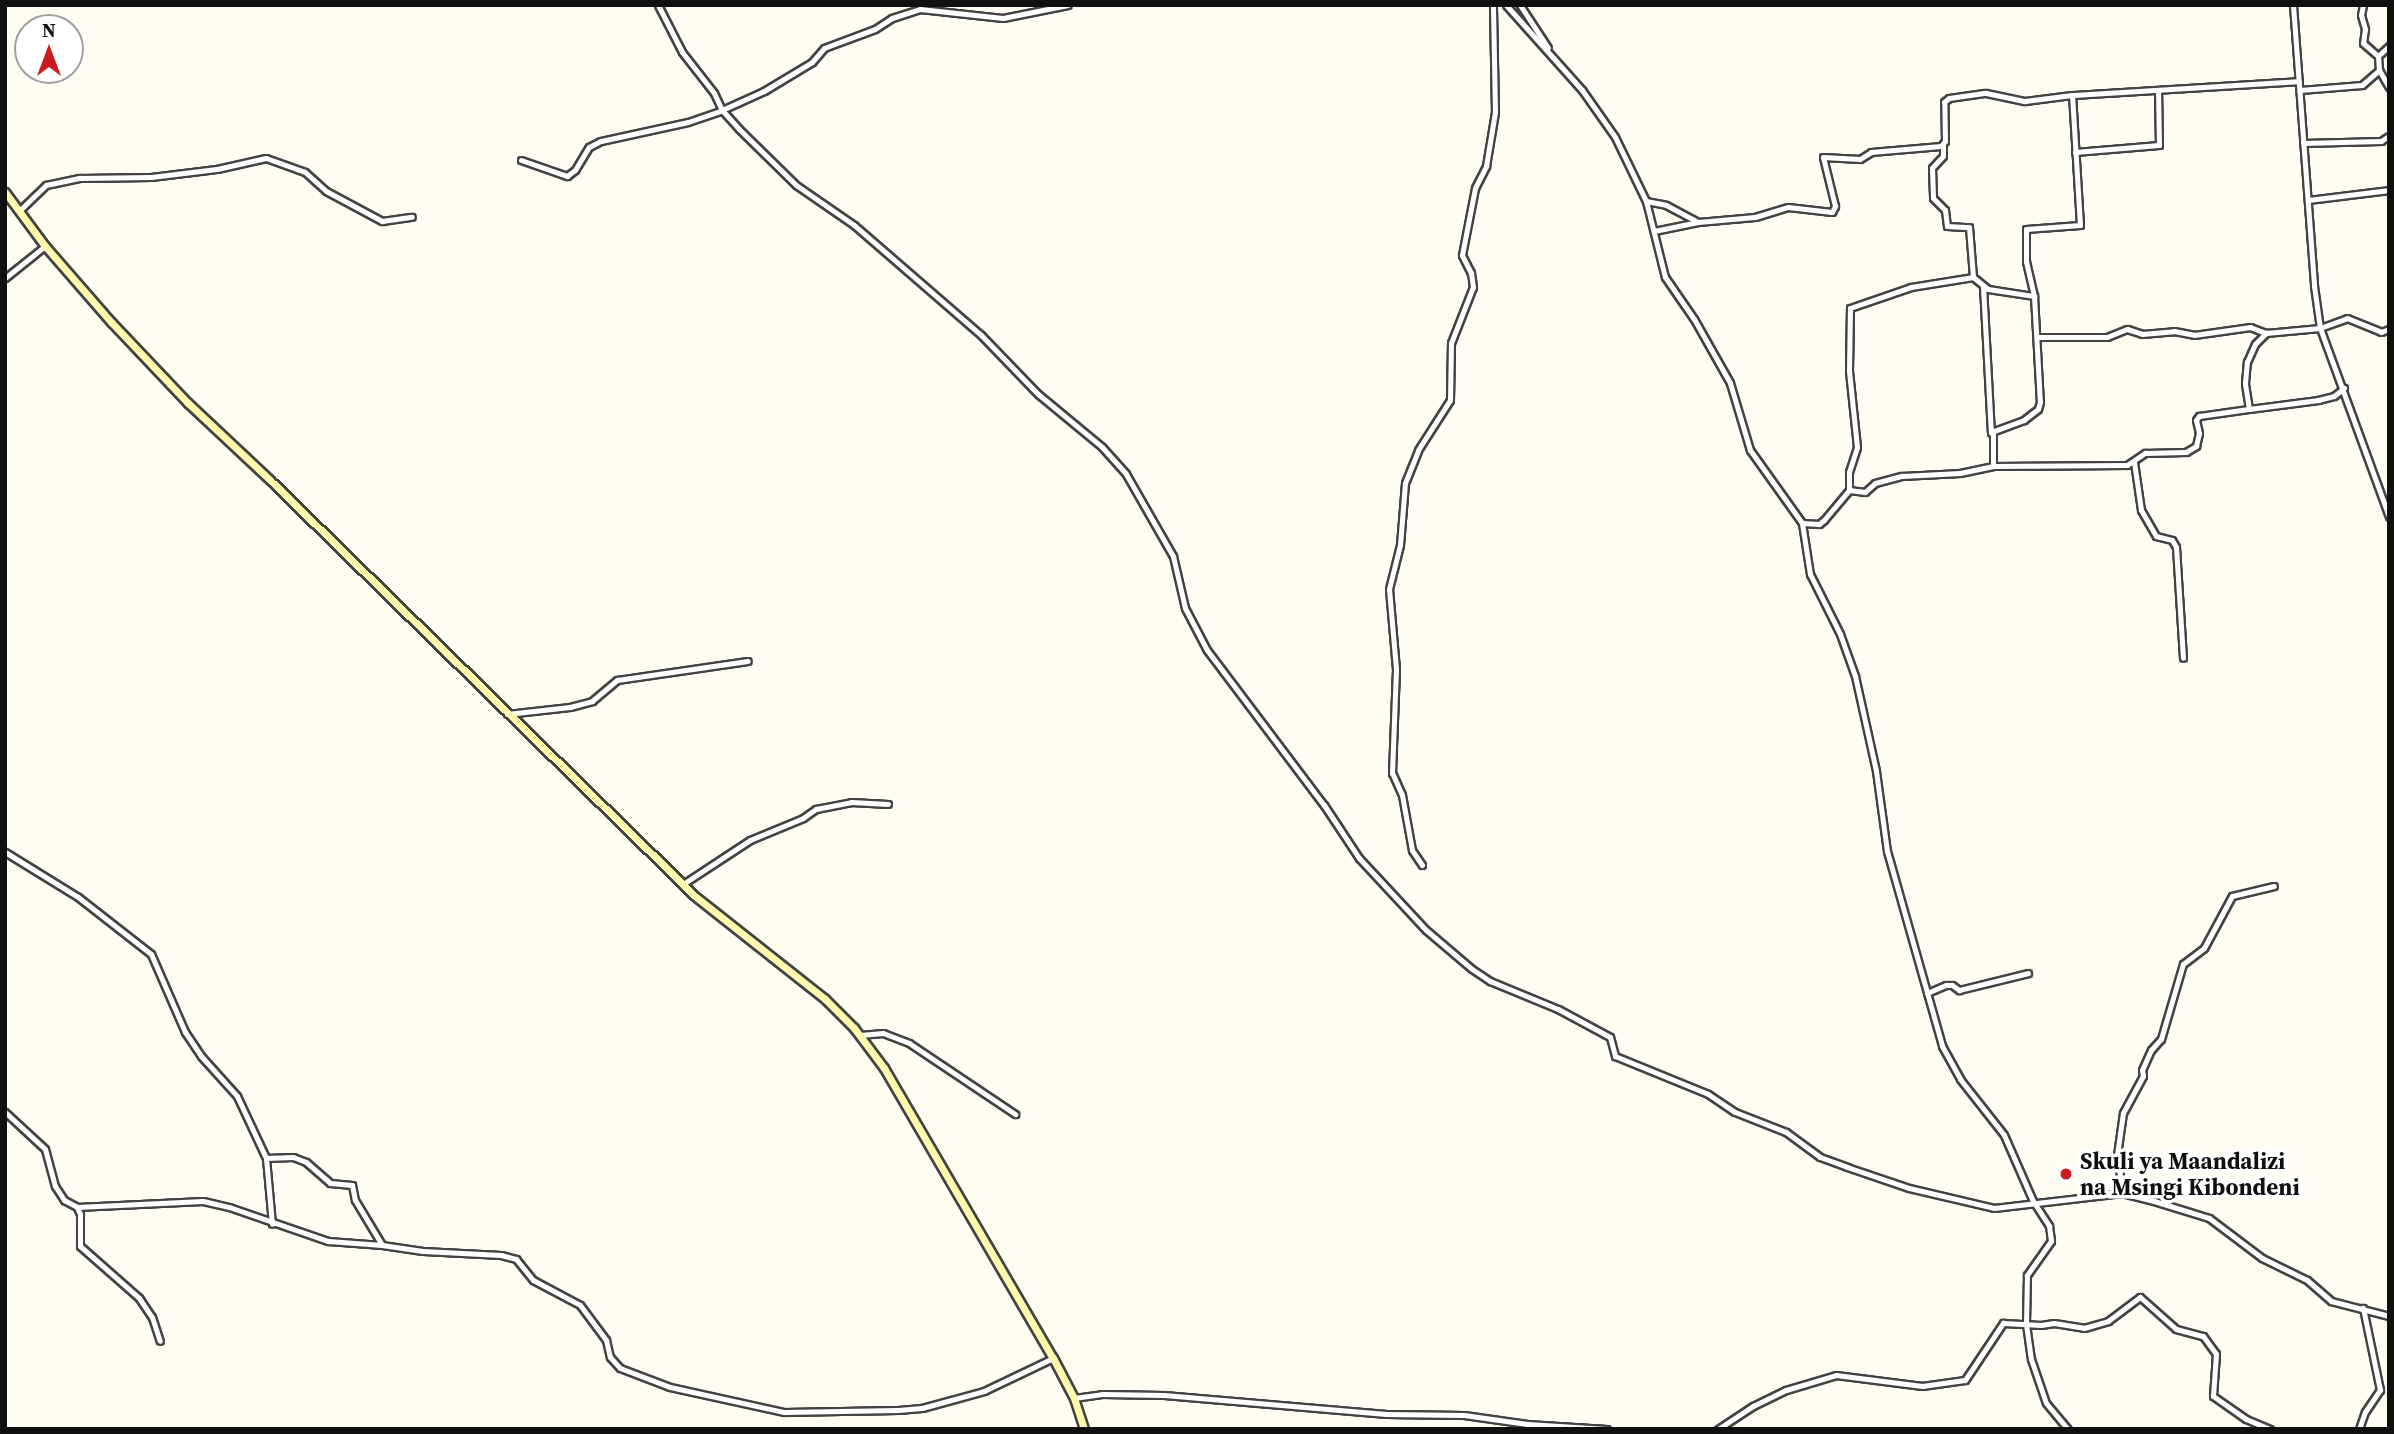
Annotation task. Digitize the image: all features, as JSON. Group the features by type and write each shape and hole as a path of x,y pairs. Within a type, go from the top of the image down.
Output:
{"street":[{"path":"658,5 682,52 714,93 722,110 796,186 844,218 893,257 981,335 1038,394 1102,447 1118,465 1173,556 1185,608 1207,650 1359,858 1414,918 1461,961 1490,981 1558,1009 1610,1037 1615,1056 1656,1070 1708,1094 1735,1112 1786,1132 1820,1157 1909,1188 1994,1208 2033,1201 2122,1193 2210,1218 2262,1258 2307,1279 2331,1301 2389,1316"},
{"path":"521,160 568,176 575,170 589,147 601,141 688,122 722,110 764,91 811,62 824,48 875,29 892,18 920,9 1003,18 1068,5"},
{"path":"1422,865 1412,850 1402,795 1392,773 1396,669 1389,589 1399,545 1405,483 1418,450 1450,400 1451,343 1472,291 1471,273 1462,255 1475,188 1486,166 1495,112 1493,5"},
{"path":"1506,5 1600,114 1635,175 1646,201 1665,278 1694,319 1730,383 1750,450 1802,523 1810,574 1840,634 1855,676 1876,771 1880,821 1887,851 1947,1057 1960,1079 2004,1135 2033,1201 2049,1226 2051,1241 2027,1275 2026,1324 2031,1359 2046,1403 2068,1429"},
{"path":"1520,5 1557,63"},
{"path":"2293,5 2320,328 2389,517"},
{"path":"2363,5 2363,43 2378,55 2379,70 2389,86"},
{"path":"2378,55 2389,46"},
{"path":"2300,90 2362,85 2379,70"},
{"path":"2034,296 1983,286 1973,277 1969,227 1947,226 1944,211 1933,198 1932,168 1943,156 1944,102 1949,98 1986,93 2025,101 2072,95 2299,81"},
{"path":"2075,152 2159,145 2158,90"},
{"path":"1991,436 1993,431 2013,427 2038,409 2041,381 2034,296 2026,262 2025,232 2031,229 2080,225 2072,95"},
{"path":"2303,143 2381,141 2389,136"},
{"path":"1654,231 1698,222 1755,217 1788,207 1832,212 1835,206 1823,157 1860,159 1871,152 1943,144"},
{"path":"19,210 47,186 80,178 151,177 217,169 267,158 305,172 326,191 382,221 412,217"},
{"path":"2308,200 2389,190"},
{"path":"5,192 46,246 112,323 188,403 683,884 825,999 860,1035 884,1069 1053,1358 1073,1398 1084,1429"},
{"path":"1646,201 1666,205 1698,222"},
{"path":"5,278 46,246"},
{"path":"1802,523 1819,524 1849,490 1849,472 1857,447 1849,371 1850,308 1911,287 1973,277"},
{"path":"1983,286 1993,466"},
{"path":"2037,337 2107,337 2127,329 2142,334 2174,331 2194,335 2250,327 2266,333 2320,328 2347,318 2381,332 2389,329"},
{"path":"2249,409 2245,383 2246,362 2255,344 2266,333"},
{"path":"1849,490 1865,492 1875,483 1902,476 1960,473 1993,466 2127,465 2146,453 2186,452 2196,446 2199,433 2196,420 2199,416 2318,400 2334,396 2344,388"},
{"path":"2134,462 2141,510 2155,536 2172,540 2176,547 2183,658"},
{"path":"507,714 570,707 592,701 617,680 748,661"},
{"path":"683,884 750,840 803,818 816,809 852,802 888,804"},
{"path":"5,852 78,897 151,954 185,1032 201,1056 237,1096 266,1158 272,1224"},
{"path":"2122,1193 2117,1155 2123,1113 2143,1076 2142,1070 2151,1050 2161,1039 2182,964 2204,948 2232,896 2274,886"},
{"path":"1927,993 1946,985 1952,985 1959,990 2028,973"},
{"path":"860,1035 884,1033 909,1043 1015,1114"},
{"path":"5,1112 45,1149 55,1186 64,1200 77,1207 194,1201 229,1207 272,1224 328,1241 423,1251 501,1255 516,1259 533,1280 580,1305 606,1340 610,1357 621,1368 670,1387 784,1412 922,1408 984,1391 1053,1358"},
{"path":"266,1158 293,1157 306,1162 330,1183 352,1185 359,1208 382,1245"},
{"path":"77,1207 81,1222 80,1246 139,1298 152,1317 160,1342"},
{"path":"1718,1429 1753,1406 1786,1390 1836,1375 1922,1386 1965,1380 2003,1323 2054,1323 2084,1328 2108,1321 2140,1297 2176,1329 2203,1336 2216,1354 2213,1396 2246,1419 2270,1429"},
{"path":"2359,1429 2365,1412 2380,1391 2363,1308"},
{"path":"1073,1398 1102,1394 1164,1395 1387,1414 1464,1415 1527,1424 1606,1429"}],"place":[{"name":"Skuli ya Maandalizi na Msingi Kibondeni","path":"2066,1174"}]}
